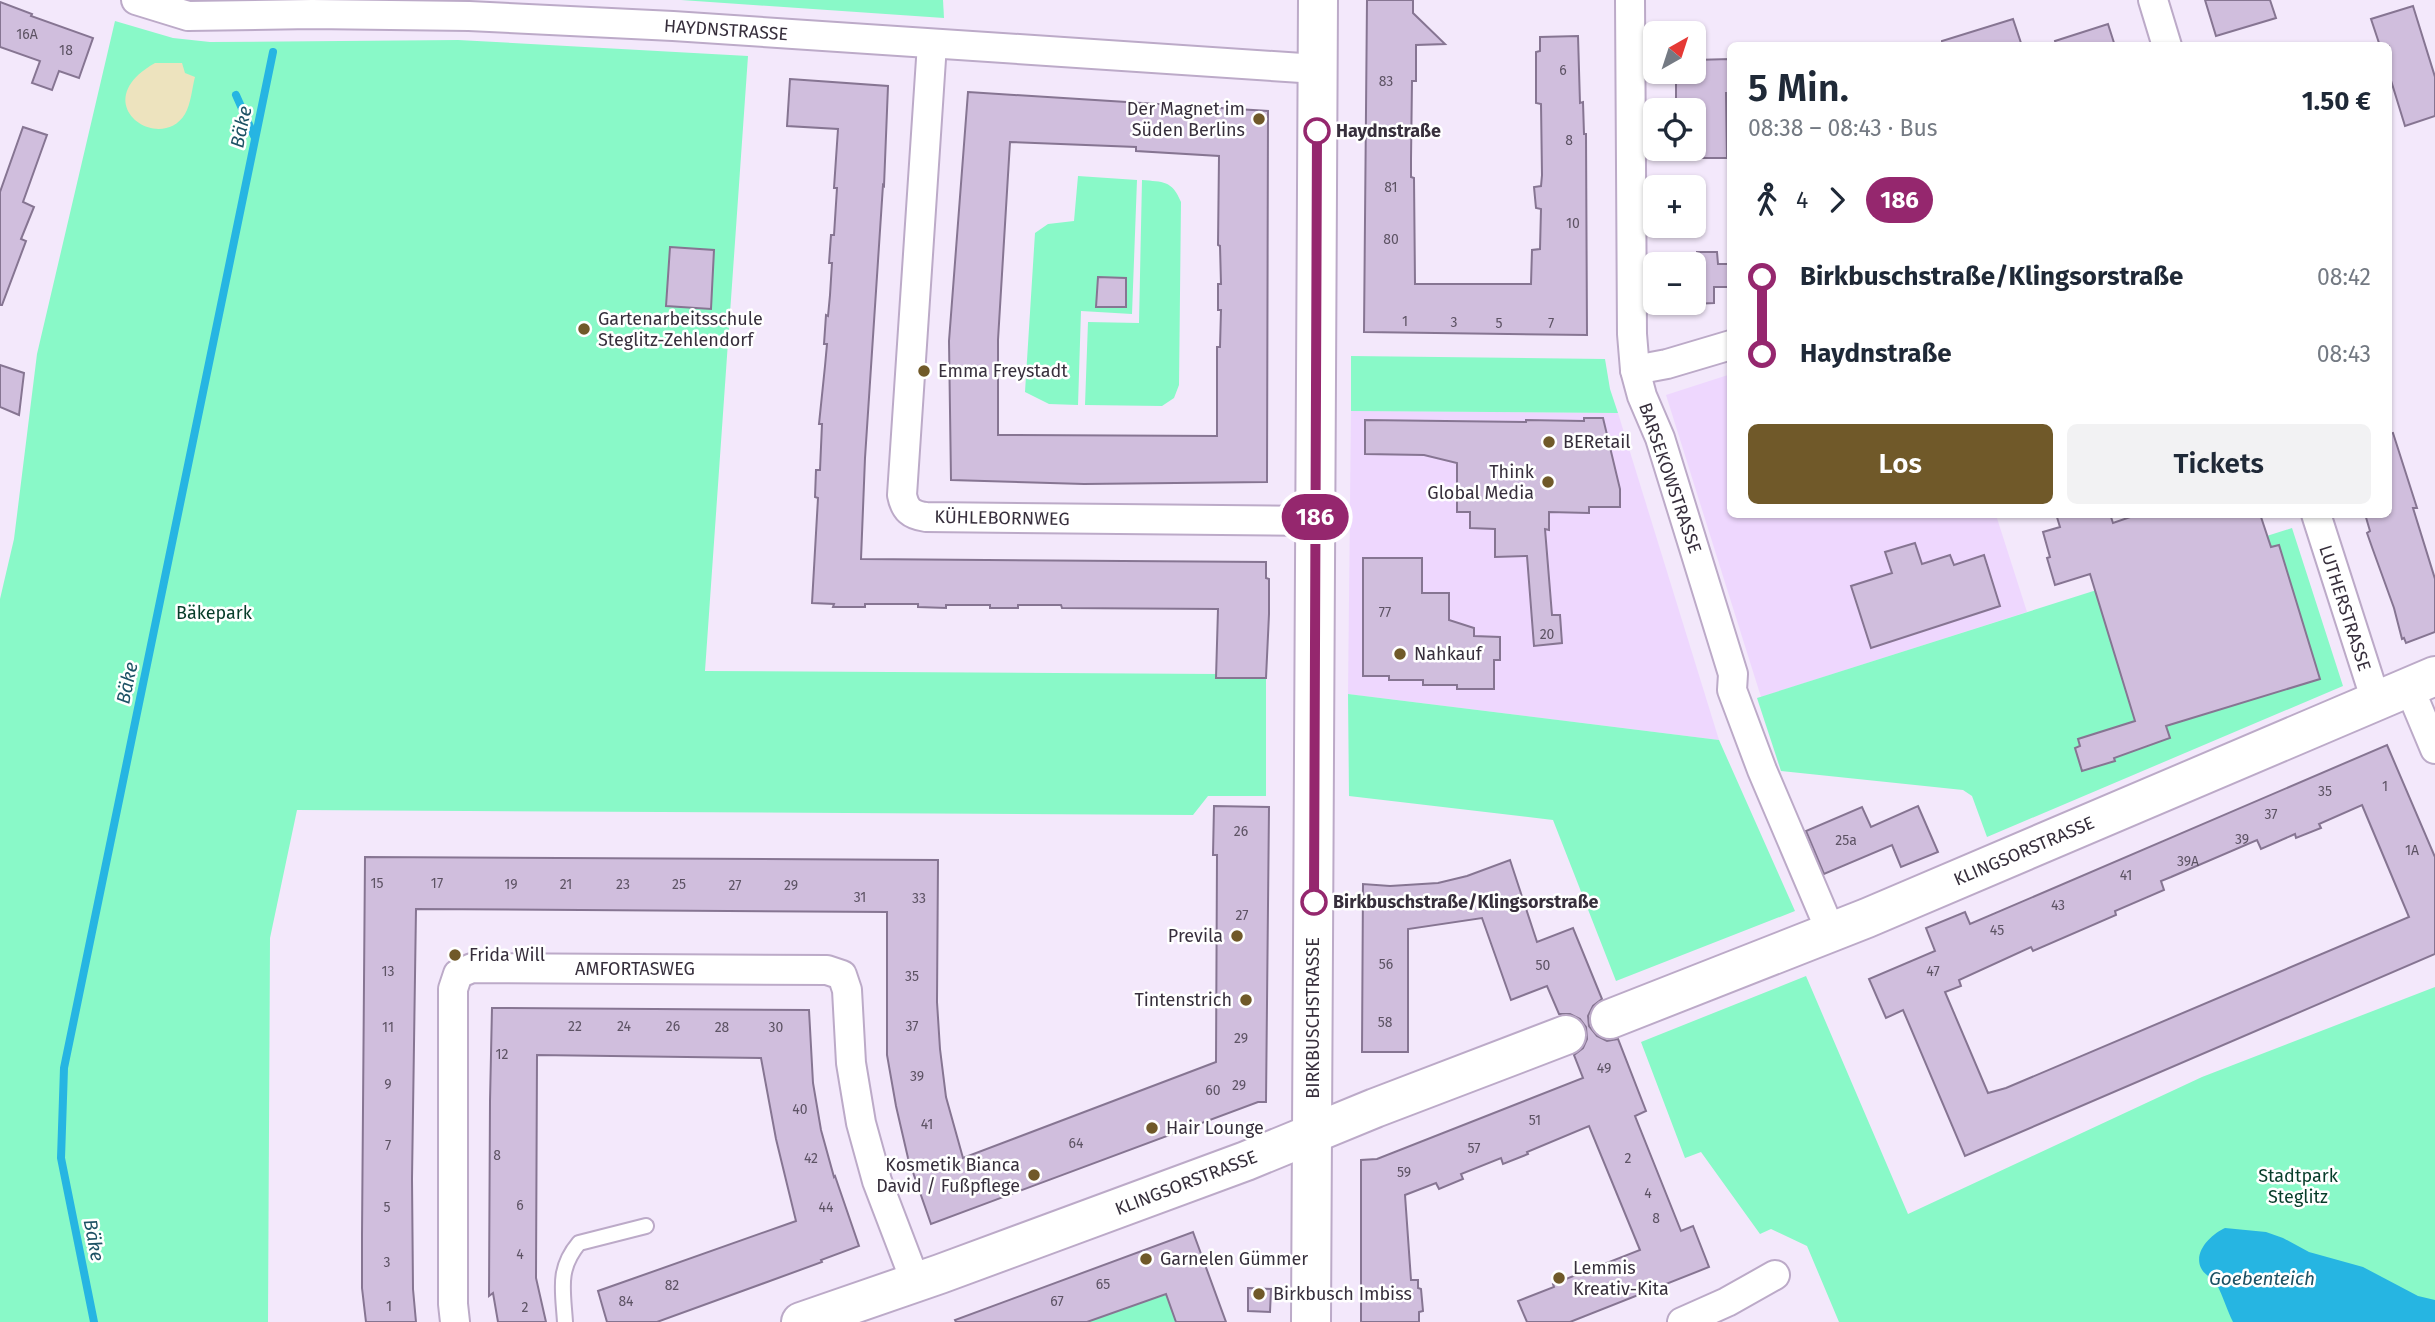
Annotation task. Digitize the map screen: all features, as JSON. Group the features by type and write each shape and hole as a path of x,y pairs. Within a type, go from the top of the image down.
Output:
{"street":[{"name":"HAYDNSTRASSE","path":"136,0 188,16 469,16 673,26 1317,69"},
{"name":"BIRKBUSCHSTRASSE","path":"1311,1322 1318,0"},
{"name":"BARSEKOWSTRASSE","path":"1630,0 1632,334 1635,370 1642,396 1660,438 1733,674 1731,690 1831,932"},
{"path":"2153,0 2166,42"},
{"name":"KÜHLEBORNWEG","path":"932,44 902,495 904,506 909,512 926,517 1315,521"},
{"path":"1635,370 1667,364 1727,346"},
{"name":"LUTHERSTRASSE","path":"2318,518 2407,688 2435,748"},
{"name":"KLINGSORSTRASSE","path":"1610,1019 1831,932 2407,688"},
{"name":"AMFORTASWEG","path":"455,1322 453,989 458,974 472,968 827,970 842,975 847,990 851,1063 861,1123 877,1181 916,1283"},
{"name":"KLINGSORSTRASSE","path":"802,1322 858,1313 916,1283 1246,1161 1566,1035"},
{"path":"1682,1322 1727,1302 1775,1275"}],"lane":[{"path":"565,1322 562,1278 565,1263 579,1243 646,1226"}],"shaded area":[{"path":"1727,375 1727,518 1997,518 2027,612 1761,697 1666,395"},
{"path":"1351,411 1618,413 1719,740 1348,694"}],"green space":[{"path":"681,0 943,0 944,18"},
{"name":"Bäkepark","path":"115,21 173,38 210,42 458,40 748,56 705,671 1217,674 1217,678 1266,678 1266,796 1208,796 1193,815 297,810 270,938 268,1322 0,1322 0,599 14,539 37,354"},
{"path":"1078,176 1137,180 1132,314 1081,311 1078,405 1049,404 1025,392 1035,233 1048,224 1074,221"},
{"path":"1142,180 1170,186 1181,202 1179,385 1174,398 1162,406 1085,405 1088,322 1139,323"},
{"path":"1351,356 1605,359 1610,389 1618,413 1351,411"},
{"path":"2292,528 2343,686 1987,837 1972,796 1963,790 1781,771 1757,698"},
{"path":"1348,694 1719,740 1795,911 1616,981 1553,820 1349,796"},
{"name":"Stadtpark Steglitz","path":"1806,976 1908,1214 2202,1077 2435,987 2435,1322 1839,1322 1807,1246 1771,1229 1760,1234 1701,1152 1685,1158 1641,1042"},
{"path":"1166,1286 1176,1322 1087,1322 1149,1300"}],"sand":[{"path":"155,63 182,63 185,73 195,77 185,114 174,125 160,129 146,126 134,119 127,108 126,94 135,78"}],"water":[{"name":"Goebenteich","path":"2225,1228 2266,1232 2309,1252 2363,1267 2418,1296 2435,1300 2435,1322 2233,1322 2217,1285 2202,1270 2199,1262 2205,1244"}],"building":[{"path":"1367,0 1413,0 1413,13 1445,44 1416,45 1416,81 1412,81 1411,159 1411,177 1414,178 1415,284 1531,284 1532,250 1540,249 1541,209 1536,208 1534,187 1541,186 1542,175 1541,104 1536,103 1536,52 1540,51 1540,37 1578,36 1580,103 1583,102 1586,134 1587,335 1364,332"},
{"path":"2205,0 2270,0 2276,18 2216,36"},
{"path":"0,2 93,38 79,78 59,71 52,90 32,83 40,61 0,47"},
{"path":"2413,6 2435,77 2435,116 2405,126 2392,84 2392,42 2379,42 2371,19"},
{"path":"2013,19 2021,42 1942,42"},
{"path":"2108,24 2114,42 2055,42"},
{"path":"1727,59 1727,158 1706,158 1706,98 1676,98 1676,84 1706,84 1706,60"},
{"path":"790,79 888,86 861,559 1266,562 1269,614 1266,678 1216,678 1218,609 1062,608 1061,605 990,608 990,605 946,605 946,608 918,607 918,604 833,607 834,604 812,603 818,498 815,497 816,470 820,470 822,424 819,424 827,344 824,344 830,295 831,235 834,235 838,129 787,126"},
{"path":"968,92 1268,111 1267,482 1084,484 951,480 949,341","holes":["1010,142 1136,147 1136,151 1219,156 1218,245 1221,284 1218,284 1218,310 1221,310 1220,347 1217,347 1217,436 998,435 998,340"]},
{"path":"23,127 47,135 23,202 34,207 21,239 26,241 0,305 0,192"},
{"path":"670,247 714,250 711,309 666,306"},
{"path":"1706,252 1717,252 1718,264 1727,264 1727,287 1714,287 1714,303 1706,303"},
{"path":"1098,277 1126,278 1126,307 1096,307"},
{"path":"0,365 24,373 19,415 0,407"},
{"path":"1584,418 1603,418 1620,489 1620,507 1589,507 1589,513 1549,512 1549,530 1545,529 1552,615 1560,615 1562,643 1534,646 1527,556 1495,557 1495,529 1470,528 1470,512 1457,512 1457,463 1424,455 1365,454 1365,420 1526,422 1584,421"},
{"path":"2392,433 2417,508 2413,508 2435,579 2435,632 2406,643 2404,638 2402,639 2394,608 2367,533 2370,531 2366,518 2392,518"},
{"path":"2057,518 2111,518 2113,523 2127,518 2261,518 2271,547 2279,545 2320,679 2166,726 2170,738 2114,758 2115,761 2082,771 2075,748 2080,746 2078,739 2135,721 2090,574 2055,585 2043,532 2060,527"},
{"path":"1915,543 1922,564 1950,555 1954,565 1984,555 2000,606 1871,648 1851,586 1892,573 1885,552"},
{"path":"1363,558 1422,558 1422,593 1449,593 1449,620 1474,628 1474,636 1500,637 1500,660 1494,660 1494,689 1457,689 1457,685 1423,685 1423,680 1389,680 1389,676 1363,676"},
{"path":"2387,745 2435,857 2435,954 1965,1156 1903,1010 1886,1018 1869,979 1935,951 1926,928 1965,912 1970,924","holes":["2362,805 2409,917 2006,1088 1988,1093 1945,992 1961,986 1959,980 2031,947 2033,951 2116,915 2115,911 2164,890 2161,881 2257,840 2261,849 2295,834 2296,838 2321,828 2319,824"]},
{"path":"1214,806 1269,807 1266,1102 1258,1102 931,1224 908,1158 887,1055 887,912 416,909 412,1179 416,1322 366,1322 362,1288 365,857 938,860 937,1002 940,1049 946,1097 963,1158 1216,1062 1217,855 1213,855"},
{"path":"1918,806 1938,852 1901,867 1892,845 1824,874 1806,831 1862,807 1871,827"},
{"path":"1510,860 1537,942 1573,928 1602,999 1593,1006 1588,1016 1589,1026 1597,1036 1607,1041 1618,1039 1646,1111 1635,1116 1681,1231 1693,1226 1709,1267 1570,1322 1527,1322 1518,1301 1554,1287 1553,1284 1640,1250 1589,1126 1503,1164 1501,1158 1461,1174 1463,1179 1439,1189 1436,1183 1405,1195 1411,1280 1418,1280 1423,1311 1419,1312 1419,1322 1361,1322 1361,1160 1377,1159 1583,1078 1574,1055 1583,1048 1587,1039 1586,1027 1580,1019 1570,1014 1559,1014 1547,986 1511,1000 1482,918 1408,929 1408,1052 1362,1052 1363,884 1390,886 1438,883 1467,876"},
{"path":"492,1008 809,1010 813,1083 821,1130 834,1177 859,1246 657,1322 607,1322 598,1291 796,1221 776,1139 761,1058 537,1055 536,1278 546,1322 498,1322 493,1293 489,1296"},
{"path":"1193,1232 1226,1322 1176,1322 1166,1294 1087,1322 955,1320"},
{"name":"Birkbusch Imbiss","path":"1248,1288 1271,1289 1270,1312 1248,1311"}],"waterway":[{"name":"Bäke","path":"94,1322 61,1158 64,1068 273,52"},
{"path":"236,95 254,136"}],"bus line":[{"name":"186","path":"1314,902 1317,131"}],"place":[{"name":"Der Magnet im Süden Berlins","path":"1259,119"},
{"name":"Haydnstraße","path":"1317,131"},
{"name":"Gartenarbeitsschule Steglitz-Zehlendorf","path":"584,329"},
{"name":"Emma Freystadt","path":"924,371"},
{"name":"BERetail","path":"1549,442"},
{"name":"Think Global Media","path":"1548,482"},
{"name":"Nahkauf","path":"1400,654"},
{"name":"Birkbuschstraße/Klingsorstraße","path":"1314,902"},
{"name":"Previla","path":"1237,936"},
{"name":"Frida Will","path":"455,955"},
{"name":"Tintenstrich","path":"1246,1000"},
{"name":"Hair Lounge","path":"1152,1128"},
{"name":"Kosmetik Bianca David / Fußpflege","path":"1034,1175"},
{"name":"Garnelen Gümmer","path":"1146,1259"},
{"name":"Lemmis Kreativ-Kita","path":"1559,1278"},
{"name":"Birkbusch Imbiss","path":"1259,1294"}]}
